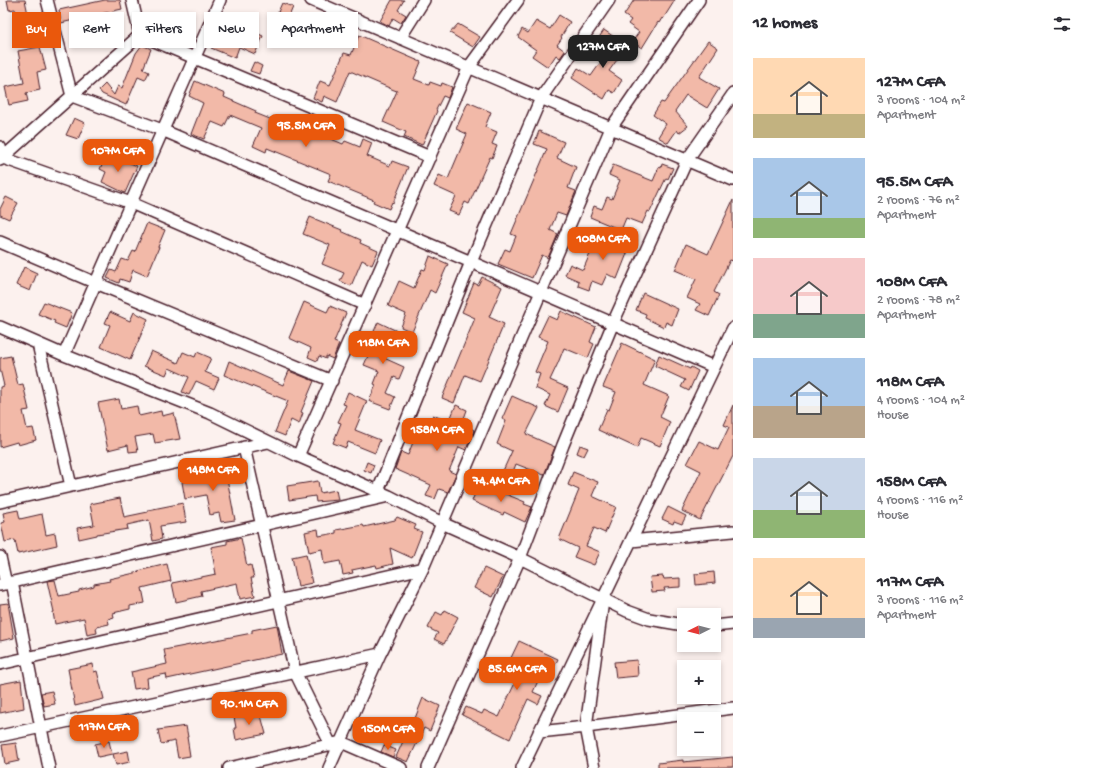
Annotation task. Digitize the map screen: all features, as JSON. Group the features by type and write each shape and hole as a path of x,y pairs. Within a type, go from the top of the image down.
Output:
{"street":[{"path":"47,0 72,96"},
{"path":"132,0 135,12"},
{"path":"64,355 220,0"},
{"path":"311,0 733,180"},
{"path":"400,38 424,0"},
{"path":"298,456 469,67 518,0"},
{"path":"378,491 471,262 541,98 609,0"},
{"path":"329,768 336,744 423,568 612,128 699,0"},
{"path":"1,155 72,96 132,42"},
{"path":"171,48 430,157"},
{"path":"428,768 520,558 563,445 613,323 687,160 733,94"},
{"path":"72,96 162,130 714,367"},
{"path":"1,155 131,203 365,305"},
{"path":"0,242 332,381"},
{"path":"0,327 64,355 210,413 268,442 389,496 442,523 520,558 626,611 649,619 677,624"},
{"path":"522,768 733,328"},
{"path":"38,344 71,486"},
{"path":"0,502 268,442"},
{"path":"244,448 295,672 336,744"},
{"path":"6,584 389,496"},
{"path":"630,541 733,531"},
{"path":"0,557 6,584 28,658 49,768"},
{"path":"0,664 423,568"},
{"path":"594,768 586,727 603,599"},
{"path":"721,625 733,624"},
{"path":"0,736 380,654"},
{"path":"539,732 733,708"},
{"path":"230,768 336,744 401,768"}],"building":[{"path":"7,0 25,0 28,12 16,12 15,9 9,10"},
{"path":"105,0 120,0 122,9 109,12 69,12 69,21 61,23 61,12 59,10"},
{"path":"392,0 404,0 398,10 406,15 401,23 393,18 389,26 380,21"},
{"path":"634,0 675,0 663,19 662,18 659,23 658,22 642,48 632,42 639,32 628,24 631,20 624,15"},
{"path":"282,3 293,7 291,12 278,12"},
{"path":"559,15 570,22 557,45 565,51 560,58 556,55 548,67 532,56 536,50 518,37 522,29 528,33 536,21 550,29"},
{"path":"458,24 480,37 473,47 450,33"},
{"path":"604,30 627,46 609,71 622,80 614,93 609,90 604,99 572,78 578,68 591,76 611,48 598,39"},
{"path":"259,34 263,36 259,45"},
{"path":"359,35 421,62 414,79 429,85 430,82 441,86 442,83 452,87 448,98 443,96 422,145 404,137 406,132 383,122 397,91 350,71 337,102 324,96 322,102 313,98 320,81 330,85 344,53 351,55 354,48 358,48"},
{"path":"708,41 718,48 699,77 719,89 707,108 686,95 675,111 688,126 679,133 677,130 668,143 658,137 666,124 653,115 661,102 664,103"},
{"path":"40,48 46,70 37,72 40,90 26,93 28,101 9,105 5,87 24,83 18,51"},
{"path":"140,48 151,49 143,69 149,72 145,80 138,77 126,105 102,94 99,90 105,84 114,95 118,86 122,88 136,53"},
{"path":"211,48 239,48 235,58"},
{"path":"241,48 258,48 255,54"},
{"path":"254,62 262,66 259,74 250,71"},
{"path":"195,81 225,94 224,97 256,111 255,113 322,140 324,136 343,144 345,141 360,147 363,139 372,143 367,156 390,166 392,161 408,167 393,203 392,202 389,209 373,202 374,200 328,181 331,174 267,148 266,152 253,146 261,128 230,115 224,127 212,122 204,139 191,134 203,103 189,96"},
{"path":"468,102 491,112 485,127 497,132 492,144 497,146 492,158 490,157 469,204 465,202 459,215 449,211 456,196 434,186 439,175 448,179 467,134 456,129"},
{"path":"74,118 85,123 78,139 66,135"},
{"path":"539,131 564,142 557,158 576,167 568,188 576,191 566,216 557,213 550,230 558,234 548,258 542,255 532,278 498,264 505,249 510,251 516,236 511,234 547,149 534,144"},
{"path":"107,153 137,166 125,193 102,182 106,172 100,169"},
{"path":"662,164 673,168 668,179 666,178 650,212 648,211 642,224 626,218 621,230 590,217 594,206 602,209 607,197 612,199 620,180 609,175 613,165 653,181 659,167 661,168"},
{"path":"6,197 18,203 9,219 0,215 0,209"},
{"path":"733,200 733,261 730,260 714,292 719,295 709,316 696,310 700,304 687,298 696,279 675,270 686,244 708,254"},
{"path":"310,217 342,230 341,231 361,240 360,243 378,251 372,265 362,260 351,286 340,281 344,273 322,264 330,245 303,234"},
{"path":"147,223 165,230 147,276 133,270 129,282 120,279 119,283 107,278 111,270 116,272 122,259 128,261 133,251 135,252"},
{"path":"617,231 637,240 634,248 630,246 617,279 607,274 602,285 592,281 589,290 578,286 579,281 565,275 570,264 583,270 596,240 611,245"},
{"path":"430,256 448,264 435,293 430,290 412,332 401,327 406,314 388,306 399,281 414,288 422,269 425,270"},
{"path":"24,267 37,273 30,291 16,285"},
{"path":"482,277 502,287 489,317 504,324 480,381 465,375 454,403 442,398 475,318 462,312 474,283 478,285"},
{"path":"643,293 678,309 672,325 666,322 664,327 645,318 646,314 636,310"},
{"path":"44,302 72,313 66,328 54,323 55,321 38,314"},
{"path":"304,302 327,312 330,306 346,313 334,342 339,344 333,359 326,356 326,359 319,356 317,361 308,357 311,348 289,338"},
{"path":"561,311 596,327 590,342 594,344 588,358 564,348 550,380 568,388 558,412 545,406 550,395 535,388 540,374 535,372 548,341 538,337 548,316 557,320"},
{"path":"110,312 130,321 134,312 148,319 130,360 101,347 110,325 105,323"},
{"path":"378,322 397,331 384,358 404,367 399,379 394,377 387,393 395,397 390,409 369,401 376,385 374,384 379,371 364,365 371,349 370,348 374,337 372,336"},
{"path":"622,343 655,359 644,385 669,396 660,417 670,422 660,446 641,438 637,448 598,430 607,409 609,410 616,392 603,387"},
{"path":"151,351 178,363 183,352 195,357 197,352 211,358 205,372 219,378 214,389 196,381 189,395 182,392 189,377 169,368 166,375 144,366"},
{"path":"659,355 698,371 689,391 681,387 685,380 655,366"},
{"path":"11,356 18,385 23,384 29,410 23,411 27,429 33,428 36,440 18,445 17,442 0,447 0,387 4,386 0,369 0,358"},
{"path":"229,361 283,385 289,371 314,381 301,412 303,413 299,424 291,420 285,436 275,432 288,401 224,375"},
{"path":"348,392 367,401 355,430 380,440 375,453 348,442 346,448 333,443 341,423 338,422 346,405 343,404"},
{"path":"512,396 539,408 526,434 555,447 544,475 516,464 511,477 502,473 512,451 497,444 506,421 502,419"},
{"path":"119,399 121,409 137,406 139,416 161,411 162,416 174,413 180,439 155,443 153,434 135,437 138,451 129,452 128,445 108,450 98,403"},
{"path":"456,405 467,410 462,424 474,430 466,450 459,447 449,471 456,474 448,492 439,489 435,499 426,496 431,485 395,469 401,452 408,455 415,437 422,440 433,415 449,422"},
{"path":"733,405 733,456 700,520 682,511 701,471 687,464 699,441 718,450 729,427 724,425"},
{"path":"580,445 588,448 584,456 577,453"},
{"path":"367,462 374,465 371,473 364,470"},
{"path":"224,463 235,520 221,522 219,513 210,515 206,495 185,499 182,482 212,476 209,466"},
{"path":"573,472 598,482 592,496 616,507 605,533 594,528 586,546 600,552 594,565 574,557 578,548 559,539 579,490 568,485"},
{"path":"318,481 320,493 336,490 338,500 316,502 315,496 289,500 287,486"},
{"path":"479,483 525,502 524,504 532,507 525,522 504,512 503,515 472,501"},
{"path":"120,498 124,517 148,512 148,510 183,503 186,522 160,526 162,539 153,541 149,520 127,525 128,529 97,534 79,539 77,528 94,525 90,504"},
{"path":"668,507 686,516 682,524 674,521 673,524 662,519"},
{"path":"18,510 20,519 42,514 46,535 55,533 57,545 18,554 15,540 5,542 1,523 5,522 3,513"},
{"path":"397,517 416,525 414,529 422,532 412,558 390,548 393,564 377,568 376,565 352,570 353,573 343,575 340,561 324,564 322,549 309,552 305,532 318,529 319,536 336,533 336,530 363,525 364,527 395,520"},
{"path":"241,538 247,566 251,565 254,578 251,578 255,596 240,599 237,583 201,591 202,596 176,602 172,583 216,574 211,547 227,544 227,541"},
{"path":"306,554 312,583 298,586 292,557"},
{"path":"167,564 171,581 142,588 145,603 130,606 130,609 113,613 114,617 108,619 109,624 96,627 97,633 87,635 84,618 55,624 54,612 47,581 55,580 59,596 79,592 79,590 94,586 94,584 110,581 109,579"},
{"path":"484,568 503,577 493,597 474,588"},
{"path":"714,572 715,583 696,585 695,574"},
{"path":"663,576 664,579 680,578 680,587 664,588 665,591 652,592 650,577"},
{"path":"8,603 14,638 0,641 0,604"},
{"path":"445,610 458,617 444,644 434,639 438,633 428,628 436,612 442,615"},
{"path":"277,625 282,654 167,679 166,674 147,678 148,687 134,689 131,672 167,664 164,650 252,633 252,630"},
{"path":"519,641 558,659 554,667 546,663 533,692 542,696 538,704 528,699 510,739 462,715 466,707 482,714 484,710 499,717 522,668 509,662"},
{"path":"637,660 638,676 616,678 614,662"},
{"path":"93,664 94,672 97,671 104,699 75,706 68,669"},
{"path":"21,680 24,708 0,713 0,684"},
{"path":"52,691 55,704 44,706 41,693"},
{"path":"423,698 440,706 430,731 424,728 408,762 396,757 408,730 410,731"},
{"path":"260,712 266,734 236,740 234,717"},
{"path":"186,726 190,756 178,758 175,741 161,744 158,730"},
{"path":"109,741 112,754 98,757 95,744"},
{"path":"16,743 19,761 5,764 2,745"},
{"path":"384,745 396,750 393,757 381,752"},
{"path":"128,751 130,762 116,765 113,754"},
{"path":"733,757 733,767 658,768 658,763"}]}
